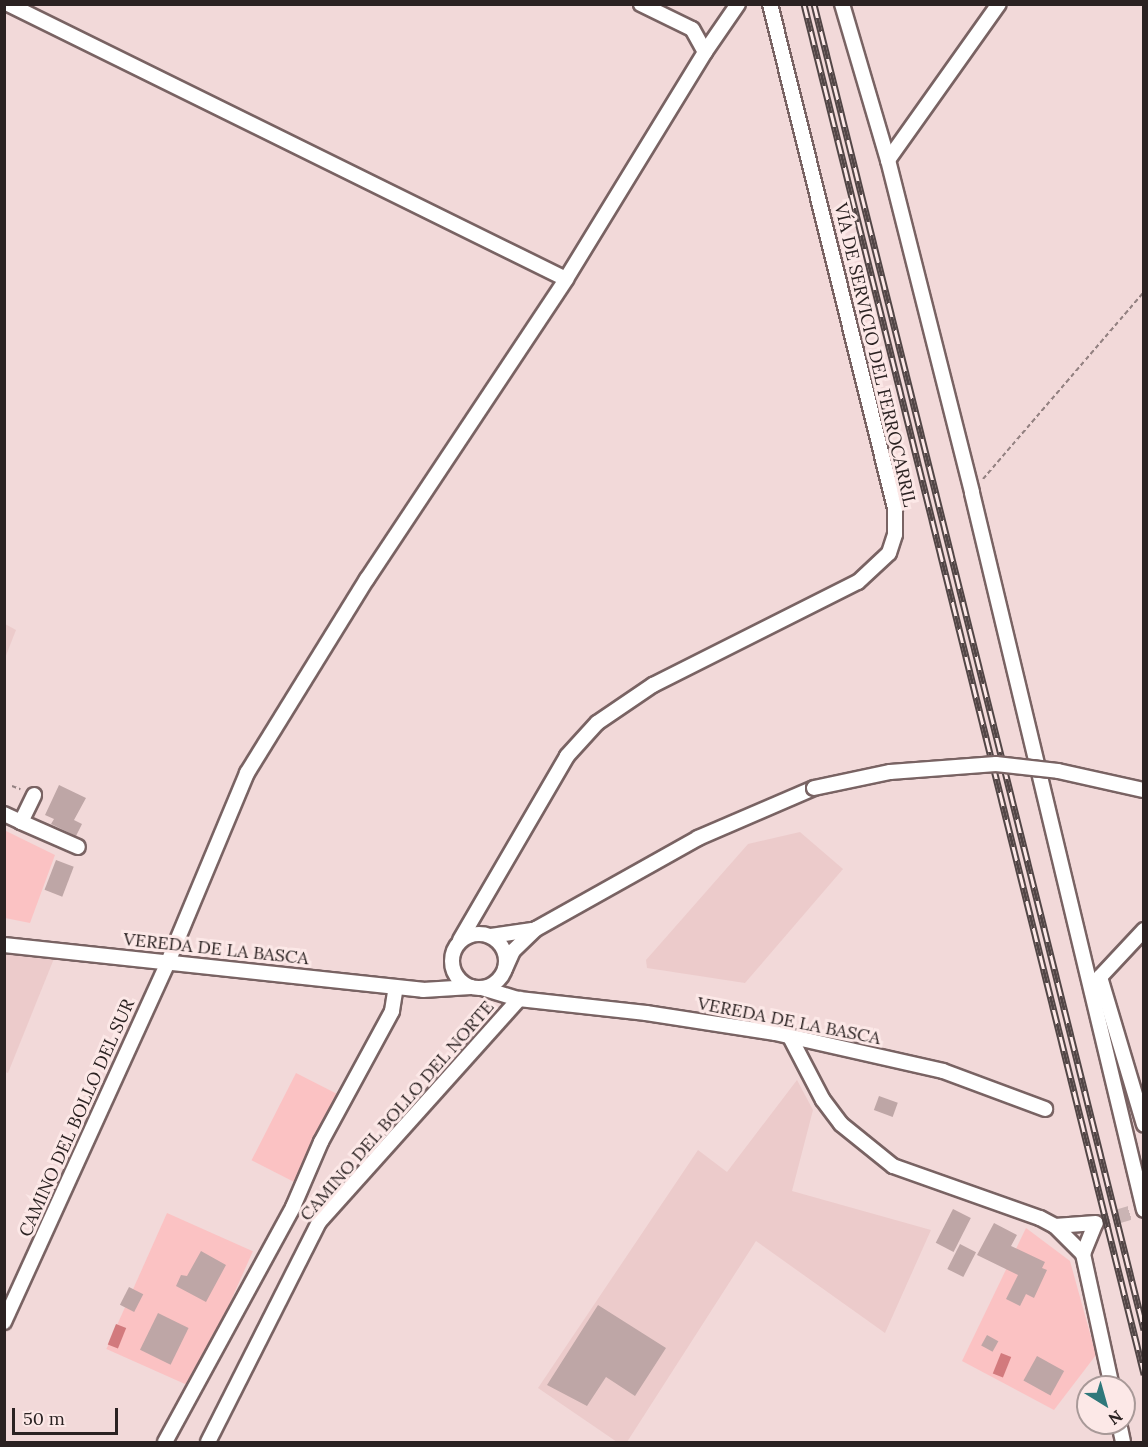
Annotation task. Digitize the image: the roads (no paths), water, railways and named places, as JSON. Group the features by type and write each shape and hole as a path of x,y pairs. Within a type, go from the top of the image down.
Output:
{"street":[{"path":"8,4 566,279"},
{"path":"641,4 692,29 705,52"},
{"name":"CAMINO DEL BOLLO DEL SUR","path":"4,1322 168,962 247,773 373,570 566,279 705,52 738,4"},
{"name":"VÍA DE SERVICIO DEL FERROCARRIL","path":"460,940 480,910 567,756 597,723 652,685 858,582 889,553 895,534 895,508 770,4"},
{"path":"842,4 888,160 972,493 1143,1209"},
{"path":"888,160 999,4"},
{"path":"451,961 457,978 477,988 503,973 519,943 536,929 698,838 814,788 890,772 996,764 1058,771 1143,790"},
{"path":"21,822 34,795"},
{"path":"4,814 78,848"},
{"path":"480,910 490,936 503,947 503,973 519,999"},
{"path":"423,990 440,979 460,940 471,934 513,936 536,929"},
{"path":"1143,930 1100,977 1143,1125"},
{"name":"VEREDA DE LA BASCA","path":"4,945 423,990 477,988 519,999 646,1013 790,1037 943,1071 1046,1109"},
{"path":"165,1443 293,1207 321,1142 392,1011 396,987"},
{"name":"CAMINO DEL BOLLO DEL NORTE","path":"208,1443 319,1222 519,999"},
{"path":"790,1037 823,1100 841,1124 893,1166 1055,1226 1095,1223 1083,1254"},
{"path":"1055,1226 1083,1254 1109,1375"}],"tunnel":[{"path":"1096,1223 1143,1209"}],"railway":[{"path":"804,4 1144,1374"},
{"path":"814,4 1144,1330"}]}
